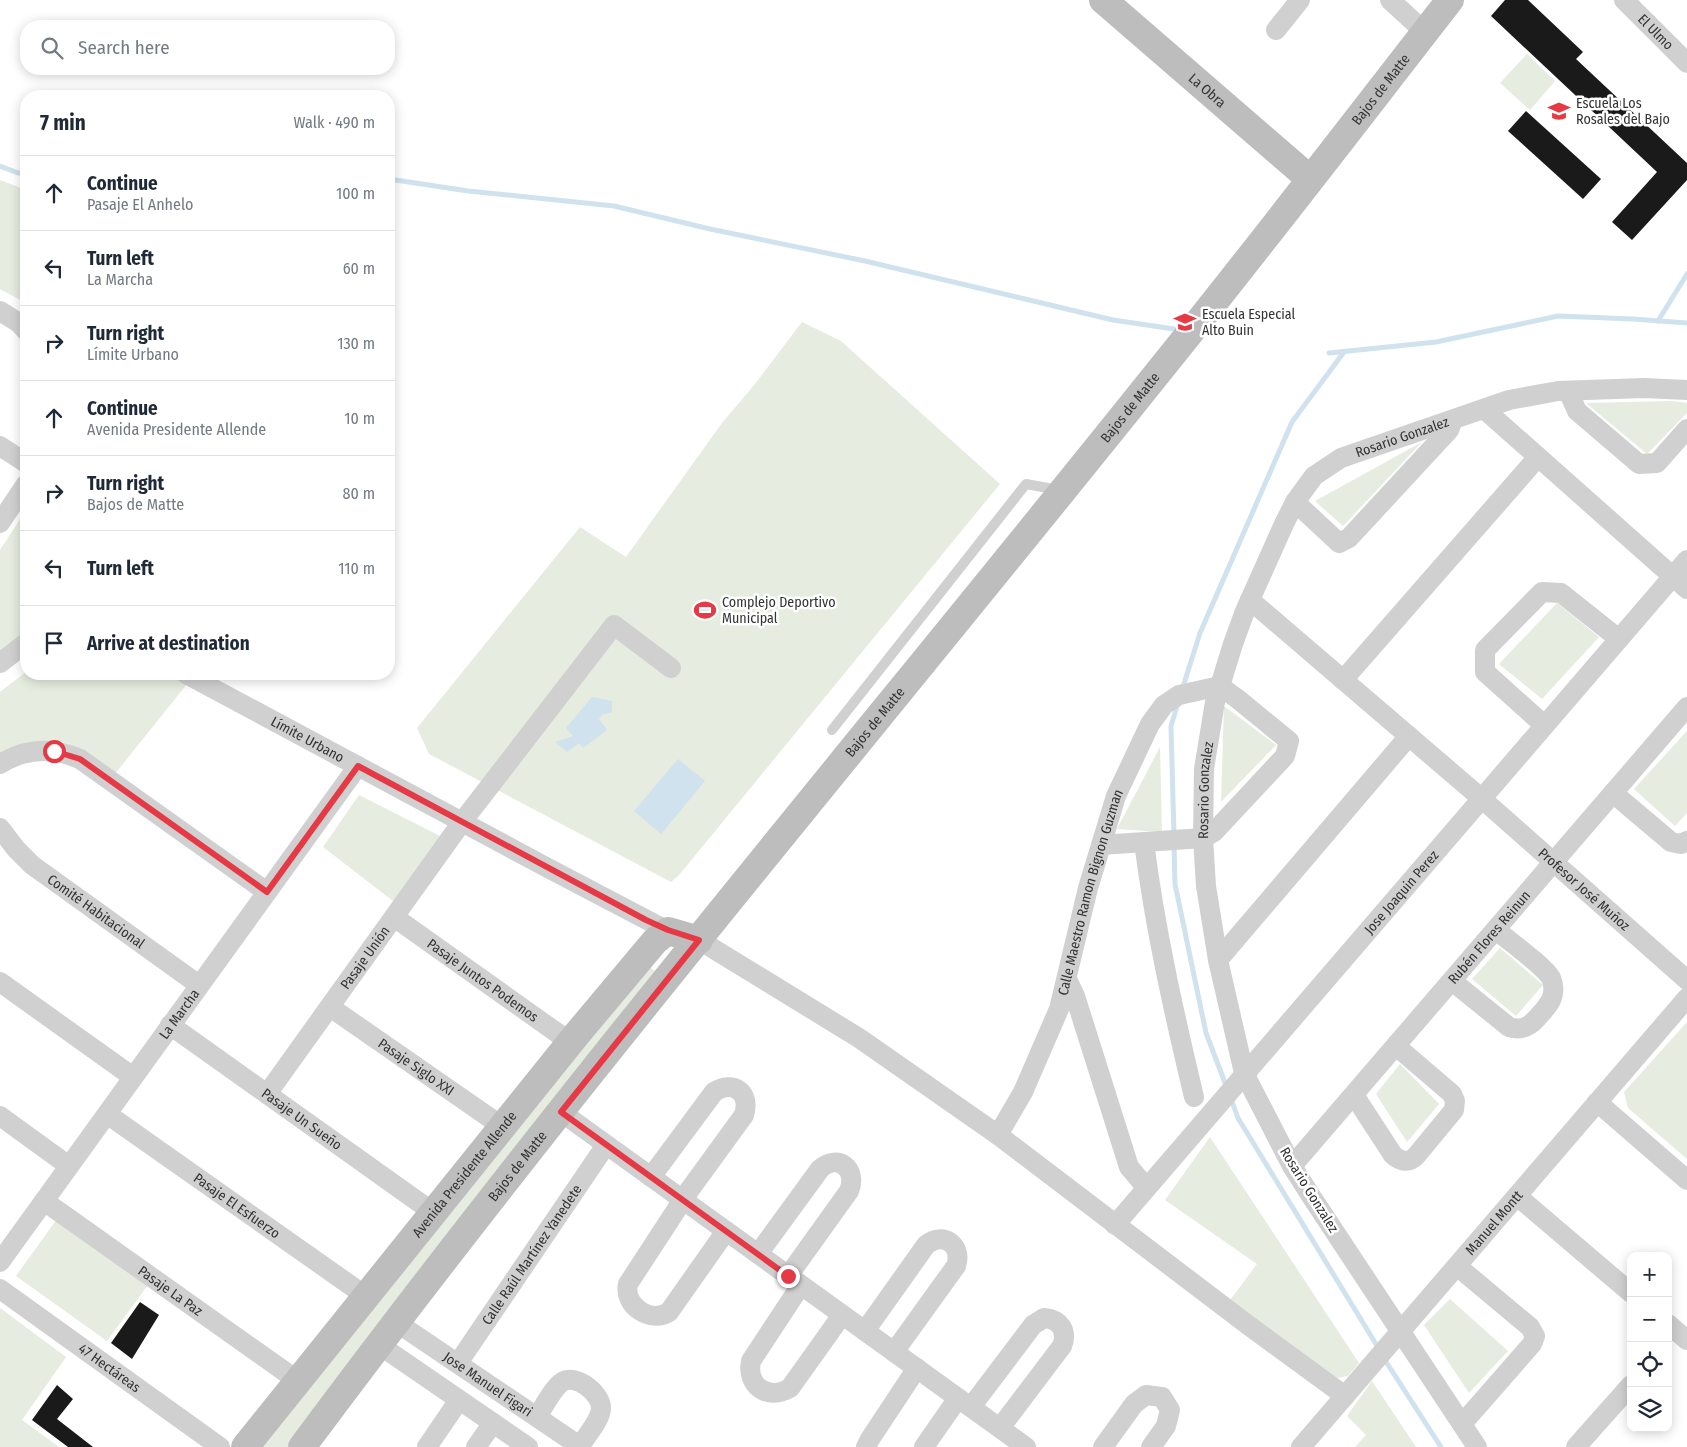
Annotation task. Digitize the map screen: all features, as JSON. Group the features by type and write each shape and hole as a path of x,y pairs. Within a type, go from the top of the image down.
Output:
{"main road":[{"name":"La Obra","path":"1103,0 1310,179"},
{"name":"Bajos de Matte","path":"302,1447 378,1344 561,1112 1163,367 1450,0"},
{"path":"668,930 699,940"},
{"name":"Avenida Presidente Allende","path":"245,1447 570,1042 654,941 668,930"}],"street":[{"path":"1276,30 1300,0"},
{"path":"1390,0 1425,32"},
{"name":"El Ulmo","path":"1624,0 1686,61"},
{"path":"0,311 20,325"},
{"name":"Rosario Gonzalez","path":"1477,1447 1462,1424 1395,1337 1239,1080 1206,886 1203,838 1203,787 1206,751 1220,686 1233,644 1250,600 1295,502 1314,476 1341,458 1509,400 1568,391 1644,388 1687,390"},
{"path":"1568,391 1577,411 1639,464 1657,463 1687,429"},
{"path":"1484,409 1680,583"},
{"path":"1295,502 1339,543 1349,538 1443,437 1449,430 1453,420"},
{"path":"0,446 20,459"},
{"path":"1343,680 1538,458"},
{"path":"0,523 20,493"},
{"name":"Jose Joaquin Perez","path":"1115,1225 1619,639 1680,583 1687,560"},
{"path":"1544,725 1485,672 1485,650 1542,592 1561,593 1619,639"},
{"name":"Profesor José Muñoz","path":"1250,600 1481,798 1687,980"},
{"name":"Pasaje Unión","path":"267,1094 462,822 614,626 671,668"},
{"path":"0,663 20,648"},
{"name":"Límite Urbano","path":"197,680 668,930"},
{"path":"1101,846 1203,838 1214,832 1285,756 1289,741 1220,686"},
{"name":"Calle Maestro Ramon Bignon Guzman","path":"998,1135 1023,1092 1059,1009 1088,888 1116,796 1150,724 1164,705 1184,694 1220,686"},
{"name":"Rubén Flores Reinun","path":"1292,1166 1686,709"},
{"path":"1218,960 1409,736"},
{"path":"0,764 28,752 41,750 54,751 80,759 267,892"},
{"name":"La Marcha","path":"0,1262 358,766"},
{"path":"1613,794 1671,842 1681,844 1687,841"},
{"name":"Comité Habitacional","path":"0,828 16,849 32,865 199,985"},
{"path":"1144,842 1151,897 1164,967 1194,1097"},
{"name":"Pasaje Juntos Podemos","path":"394,917 570,1042"},
{"path":"1452,981 1514,1029 1525,1028 1539,1015 1552,998 1554,987 1552,981 1544,971 1496,930"},
{"path":"699,940 860,1038 998,1135 1344,1396"},
{"path":"1067,978 1075,996 1129,1167 1146,1187"},
{"path":"0,982 133,1077"},
{"name":"Manuel Montt","path":"1301,1447 1687,998"},
{"name":"Pasaje Siglo XXI","path":"330,1007 503,1127"},
{"name":"Pasaje Un Sueño","path":"170,1026 434,1213"},
{"path":"1354,1094 1393,1155 1401,1161 1409,1161 1416,1156 1452,1113 1455,1102 1452,1094 1396,1046"},
{"path":"651,1177 714,1092 724,1087 739,1090 743,1094 746,1104 744,1115 683,1200 628,1284 628,1299 646,1314 660,1316 669,1312 726,1231"},
{"path":"1598,1102 1687,1180"},
{"path":"561,1112 1026,1447"},
{"name":"Pasaje El Esfuerzo","path":"107,1114 367,1297"},
{"path":"0,1116 69,1166"},
{"name":"Calle Raúl Martínez Yanedete","path":"458,1363 606,1145"},
{"path":"758,1254 820,1169 831,1162 844,1166 852,1177 849,1191 794,1280 751,1361 750,1374 757,1386 762,1390 776,1394 790,1388 842,1315"},
{"path":"1517,1196 1627,1290"},
{"name":"Pasaje La Paz","path":"44,1201 298,1381"},
{"path":"865,1330 926,1245 937,1239 949,1242 954,1246 957,1253 958,1260 956,1266 894,1352"},
{"path":"1457,1266 1530,1327 1535,1336 1532,1344 1462,1424"},
{"name":"47 Hectáreas","path":"0,1289 220,1447"},
{"path":"924,1447 1033,1325 1044,1318 1057,1321 1064,1330 1065,1335 1062,1346 1000,1428"},
{"name":"Jose Manuel Figari","path":"396,1322 580,1446"},
{"path":"378,1344 528,1447"},
{"path":"866,1447 870,1438 917,1368"},
{"path":"537,1417 560,1383 568,1380 579,1382 598,1398 601,1408 598,1418 580,1446"},
{"path":"1576,1447 1629,1387"},
{"path":"1103,1447 1134,1404 1146,1395 1162,1397 1170,1410 1166,1426 1151,1447"},
{"path":"427,1447 459,1400"},
{"path":"476,1447 492,1423"}],"lane":[{"path":"832,730 1026,484 1062,490"}],"shaded area":[{"path":"1527,54 1555,81 1530,110 1500,83"},
{"path":"0,180 20,188 20,300 0,289"},
{"name":"Complejo Deportivo Municipal","path":"802,322 841,341 1000,484 679,875 671,882 429,754 417,728 580,527 626,557 722,423 755,384"},
{"path":"1672,401 1687,403 1687,413 1647,454 1586,403"},
{"path":"1422,442 1343,526 1315,501"},
{"path":"20,519 20,639 0,654 0,550"},
{"path":"1557,603 1599,637 1542,699 1499,664"},
{"path":"20,677 20,680 181,680 187,684 114,775 71,745 57,741 35,744 0,757 0,692"},
{"path":"1224,706 1276,745 1221,802"},
{"path":"1687,731 1687,813 1675,826 1634,789"},
{"path":"1160,747 1162,832 1117,829"},
{"path":"359,795 444,838 397,904 323,847"},
{"path":"1500,948 1543,985 1516,1016 1472,979"},
{"path":"645,964 660,974 292,1447 254,1447"},
{"path":"1687,1022 1687,1159 1628,1108 1624,1092"},
{"path":"1400,1064 1439,1104 1407,1142 1376,1094"},
{"path":"1210,1137 1359,1363 1348,1376 1337,1378 1228,1303 1257,1264 1165,1200"},
{"path":"57,1219 148,1285 107,1341 16,1276"},
{"path":"1450,1299 1508,1351 1469,1393 1424,1325"},
{"path":"0,1308 66,1357 22,1420 59,1447 0,1447"},
{"path":"1372,1381 1416,1447 1355,1447 1366,1435 1347,1416"}],"water":[{"path":"592,697 612,701 612,712 602,715 599,719 607,730 583,748 579,743 567,752 555,742 573,736 566,728"},
{"path":"678,759 705,781 661,834 634,811"}],"building":[{"path":"1505,0 1528,0 1583,52 1576,59 1687,163 1687,180 1632,240 1612,222 1657,172 1491,16"},
{"path":"1526,111 1601,179 1583,199 1508,131"},
{"path":"140,1302 159,1315 132,1359 111,1343"},
{"path":"57,1385 73,1399 57,1419 93,1447 68,1447 32,1420"}],"waterway":[{"path":"0,166 20,173"},
{"path":"395,180 468,191 614,206 710,229 865,261 1113,320 1174,329"},
{"path":"1658,321 1687,274"},
{"path":"1329,353 1436,342 1558,316 1687,323"},
{"path":"1182,690 1200,633 1292,422 1344,352"},
{"path":"1174,835 1171,726 1178,703"},
{"path":"1174,844 1175,884 1206,1033 1227,1088"},
{"path":"1231,1099 1238,1118 1379,1349"},
{"path":"1383,1357 1441,1447"}],"place":[{"name":"Escuela Los Rosales del Bajo","path":"1559,111"},
{"name":"Escuela Especial Alto Buin","path":"1185,322"},
{"name":"Complejo Deportivo Municipal","path":"705,610"}],"route":[{"path":"54,751 80,759 267,892 358,766 646,920 668,930 699,940 561,1112 788,1276"}]}
